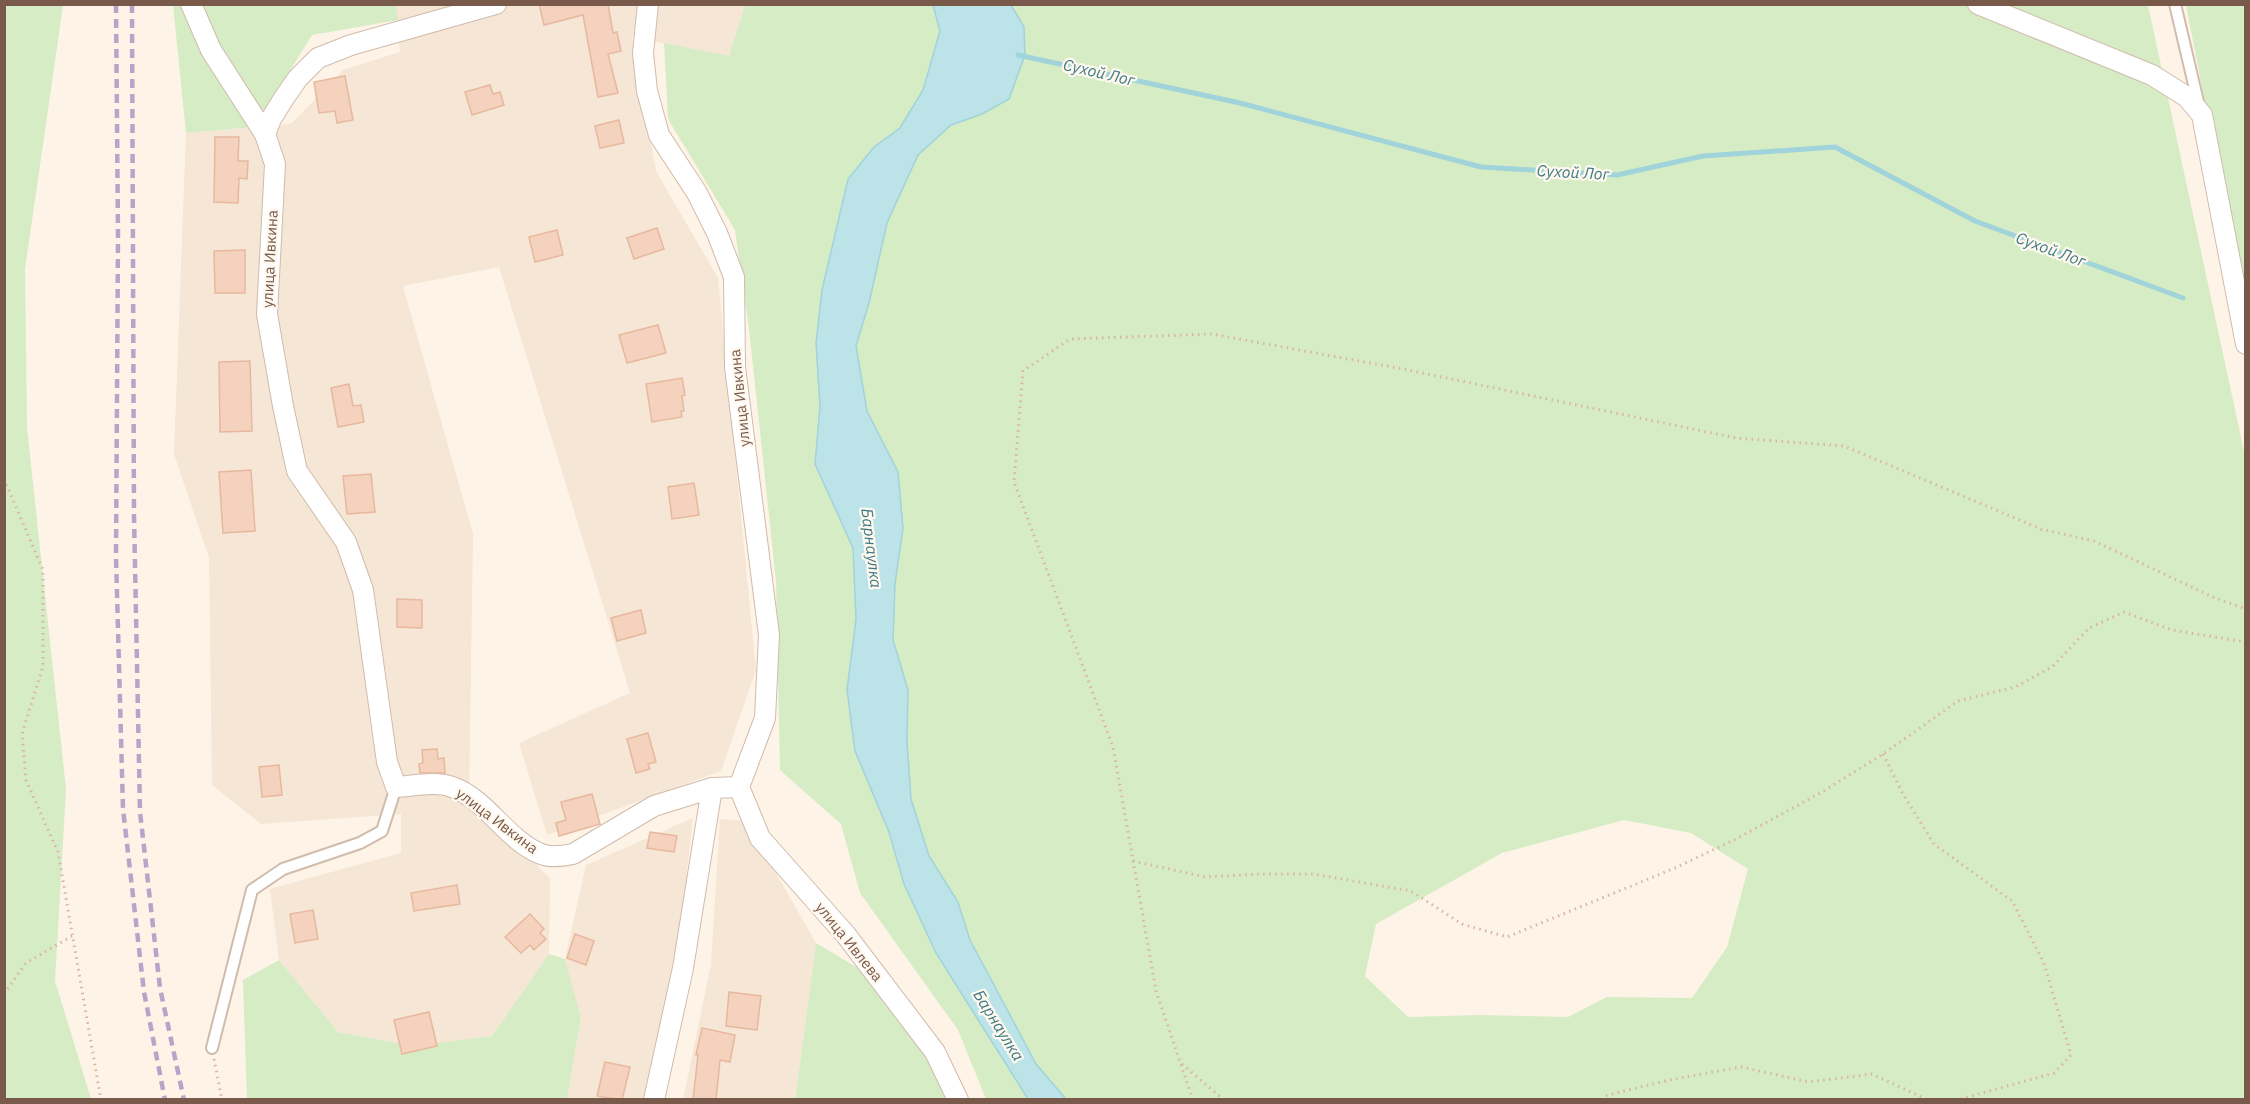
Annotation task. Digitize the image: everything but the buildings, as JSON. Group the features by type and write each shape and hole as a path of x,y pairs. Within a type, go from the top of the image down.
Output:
{"street":[{"name":"улица Ивкина","path":"191,4 211,50 265,134 275,164 267,314 283,406 297,471 346,542 363,590 387,762 396,787 450,786 463,792 523,843 542,855 559,857 573,854 654,806 712,788 739,787 765,718 769,635 735,367 734,277 717,233 697,193 659,135 647,91 643,53 648,4"},
{"path":"265,134 284,98 298,78 318,58 351,45 496,4"},
{"path":"1978,4 2152,75 2187,97 2202,115 2246,344"},
{"name":"улица Ивлева","path":"739,787 760,838 846,935 935,1052 958,1100"},
{"path":"654,1100 683,968 712,788"}],"lane":[{"path":"2175,4 2202,115"},
{"path":"212,1048 252,890 284,868 360,843 382,831 396,787"}],"path":[{"path":"1193,1100 1156,991 1113,747 1014,482 1023,371 1070,339 1212,334 1403,369 1736,438 1844,446 2041,529 2094,541 2214,598 2246,609"},
{"path":"4,479 42,570 43,666 22,734 26,780 58,852 101,1100"},
{"path":"1133,861 1205,878 1260,874 1313,874 1411,891 1462,924 1507,937 1736,839 1822,792 1883,754 1958,701 2015,687 2052,667 2089,628 2124,612 2172,630 2246,642"},
{"path":"1883,754 1903,794 1934,844 2012,901 2044,963 2071,1055 2054,1073 1958,1100"},
{"path":"4,994 26,963 72,936"},
{"path":"212,1048 222,1100"},
{"path":"1180,1062 1224,1100"},
{"path":"1604,1100 1604,1096 1741,1067 1809,1082 1872,1074 1928,1100"}],"shaded area":[{"path":"396,5 745,5 729,56 632,37 656,171 718,278 756,670 721,771 547,835 519,743 630,693 499,267 403,286 473,534 469,799 550,878 549,954 492,1036 413,1046 338,1032 279,960 270,889 401,853 401,814 261,824 212,785 209,558 174,454 186,133 291,124 343,70 400,52"},
{"path":"693,818 676,969 651,1099 567,1099 581,1019 565,959 586,865"},
{"path":"720,819 746,821 816,943 795,1099 683,1100 711,964"}],"green space":[{"path":"5,4 63,4 25,269 27,428 66,789 55,981 91,1099 5,1099"},
{"path":"173,5 396,5 398,20 312,35 255,127 186,133"},
{"path":"745,5 933,5 940,31 923,90 900,128 874,147 848,179 822,290 816,343 820,406 815,464 853,548 856,619 847,690 904,884 936,953 1028,1099 986,1099 958,1030 860,893 841,824 780,770 776,581 749,329 735,230 668,119 664,43 729,56"},
{"path":"1011,5 2148,5 2245,456 2245,1099 1066,1099 1036,1064 970,940 958,902 929,856 911,799 907,742 908,690 893,640 895,584 903,528 898,472 867,411 856,346 869,303 887,223 918,155 951,125 982,114 1024,27","holes":["1624,820 1691,833 1748,869 1727,947 1692,998 1607,997 1568,1017 1479,1015 1408,1017 1365,976 1376,924 1502,853"]},
{"path":"2186,5 2245,5 2245,309"},
{"path":"816,943 863,971 942,1066 956,1100 795,1100"},
{"path":"549,954 565,959 581,1018 567,1099 247,1099 243,980 279,960 338,1032 413,1046 492,1036"}],"water":[{"name":"Барнаулка","path":"933,5 1011,5 1024,27 1025,55 1009,99 982,114 951,125 918,155 887,223 869,303 856,346 867,411 898,472 903,528 895,584 893,640 908,690 907,742 911,799 929,856 958,902 970,940 1036,1064 1066,1099 1028,1099 936,953 904,884 889,832 855,751 847,690 856,619 853,548 815,464 820,406 816,343 822,290 848,179 874,147 900,128 923,90 940,31"}],"waterway":[{"name":"Сухой Лог","path":"1018,55 1240,103 1481,167 1617,175 1703,156 1835,147 1975,221 2183,298"}],"railway":[{"path":"116,4 118,236 116,557 123,809 144,992 165,1100"},
{"path":"132,4 134,516 140,812 160,988 184,1100"}]}
